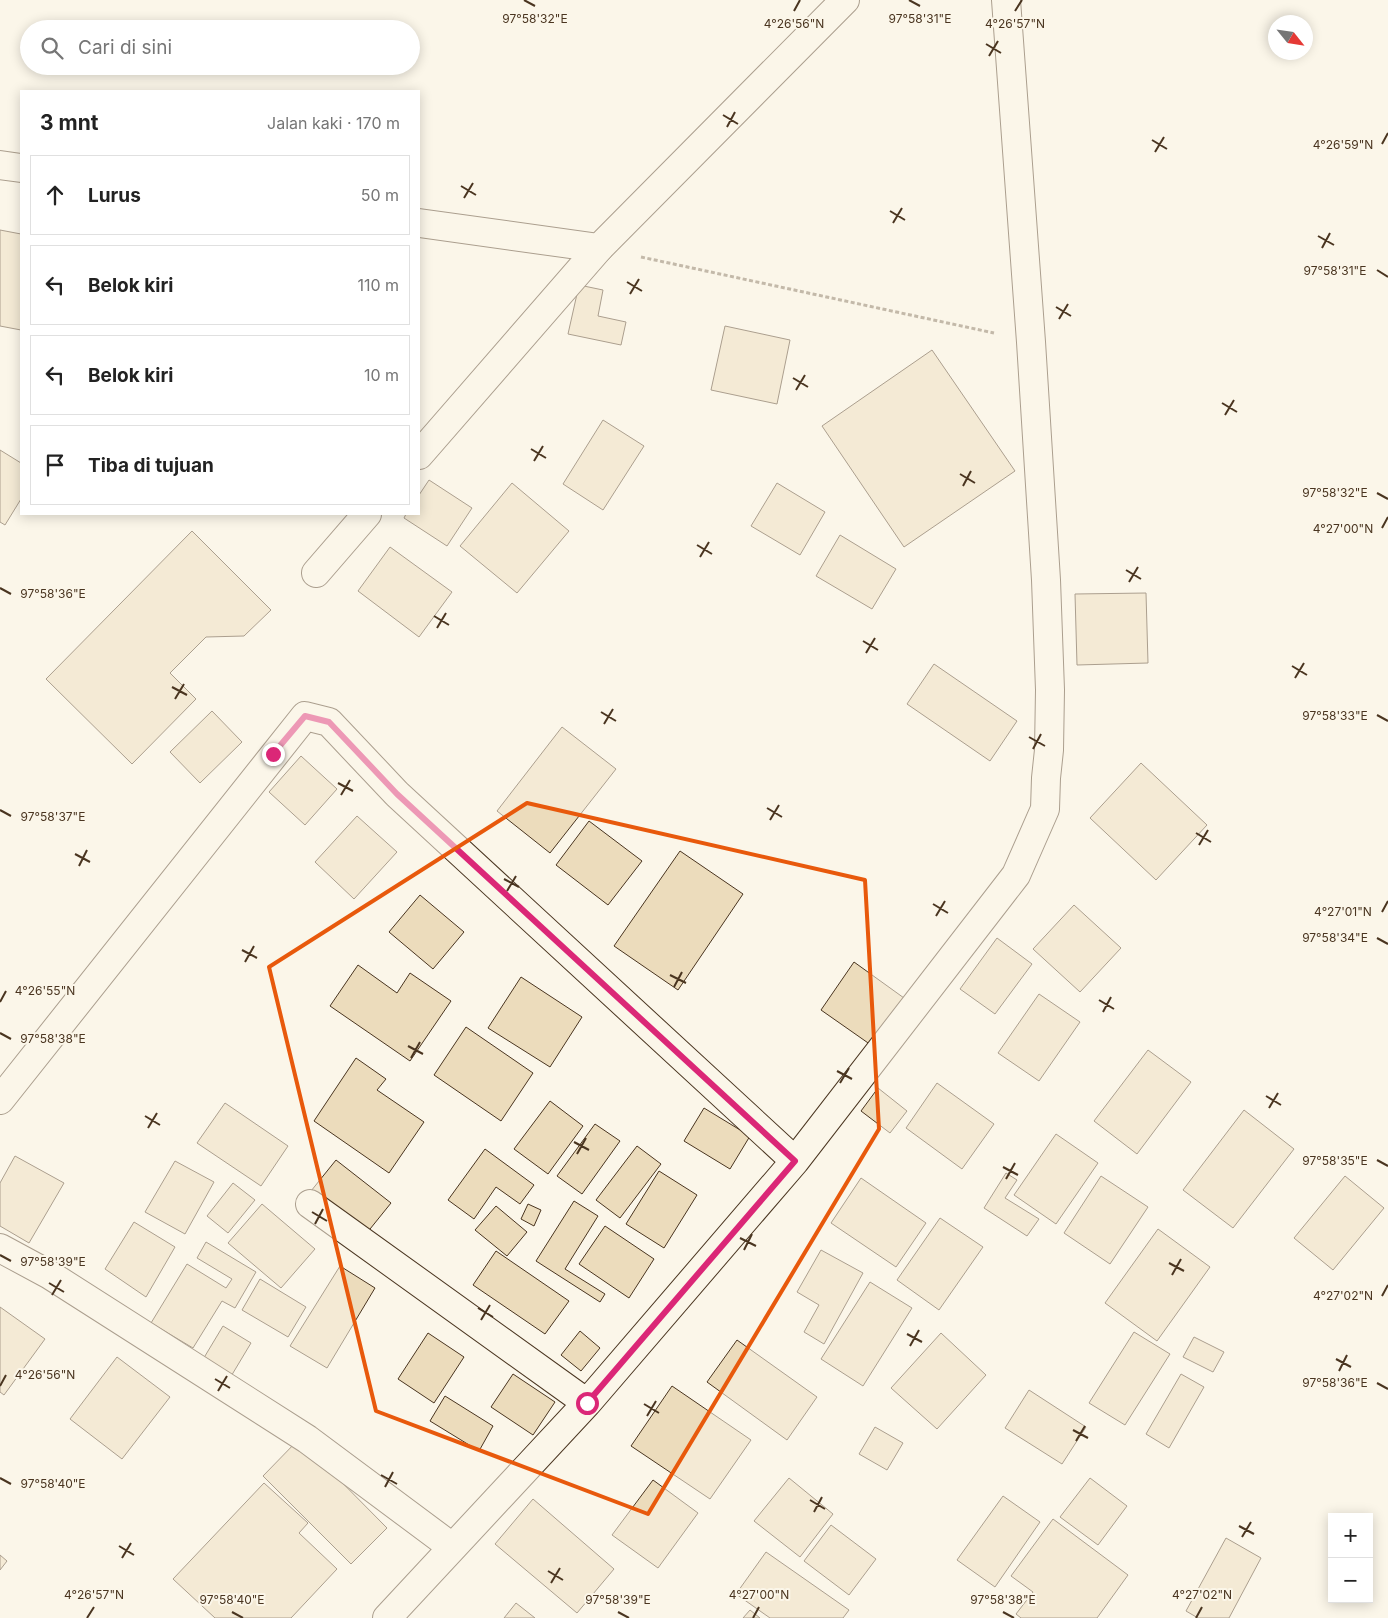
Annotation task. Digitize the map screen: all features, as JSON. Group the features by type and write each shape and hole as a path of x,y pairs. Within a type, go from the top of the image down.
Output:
{"street":[{"path":"420,454 599,248 845,0"},
{"path":"386,1618 587,1403 795,1161 1016,875 1045,809 1049,750 1050,661 1031,342 1006,0"},
{"path":"0,165 20,168"},
{"path":"420,223 599,248"},
{"path":"316,573 366,515"},
{"path":"0,1100 305,716 329,722 397,794 795,1161"},
{"path":"310,1204 587,1403"},
{"path":"0,1248 50,1275 307,1439 452,1547"}],"path":[{"path":"599,248 1031,342"}],"highlighted area":[{"path":"527,803 865,880 879,1129 648,1514 376,1411 269,967"}],"building":[{"path":"0,230 20,234 20,330 0,326"},
{"path":"579,285 603,290 598,316 626,322 621,345 568,334"},
{"path":"725,326 790,340 777,404 711,390"},
{"path":"932,350 1015,471 904,547 822,426"},
{"path":"603,420 644,446 603,510 563,484"},
{"path":"0,450 20,462 20,501 5,525 0,522"},
{"path":"429,480 472,508 447,546 404,518 406,515 420,515 420,494"},
{"path":"512,483 569,531 517,593 460,546"},
{"path":"777,483 825,512 800,555 751,526"},
{"path":"192,531 271,610 244,636 206,637 170,673 196,699 132,764 46,679"},
{"path":"840,535 896,569 872,609 816,576"},
{"path":"390,547 452,592 419,637 358,591"},
{"path":"1146,593 1148,663 1077,665 1075,594"},
{"path":"934,664 1017,721 990,761 907,704"},
{"path":"212,711 242,742 200,783 170,752"},
{"path":"562,727 616,769 550,853 497,811"},
{"path":"301,756 337,789 305,825 269,792"},
{"path":"1141,763 1207,825 1156,880 1090,818"},
{"path":"357,816 397,852 354,899 315,862"},
{"path":"589,821 642,861 608,905 556,865"},
{"path":"680,851 743,894 678,990 614,946"},
{"path":"420,895 464,932 433,969 389,932"},
{"path":"1074,905 1121,948 1080,992 1033,949"},
{"path":"997,938 1032,964 995,1014 960,989"},
{"path":"854,962 904,998 871,1045 821,1010"},
{"path":"358,965 397,993 410,973 451,1001 410,1061 330,1006"},
{"path":"521,977 582,1017 550,1067 488,1028"},
{"path":"1039,994 1080,1022 1039,1081 998,1053"},
{"path":"466,1027 533,1073 501,1121 434,1075"},
{"path":"1148,1050 1191,1082 1137,1154 1094,1121"},
{"path":"356,1058 386,1079 377,1090 424,1122 389,1173 314,1121"},
{"path":"937,1083 994,1124 962,1169 906,1128"},
{"path":"878,1088 907,1111 890,1133 861,1111"},
{"path":"550,1101 583,1126 548,1174 514,1149"},
{"path":"225,1103 288,1146 261,1186 197,1143"},
{"path":"704,1108 750,1136 730,1169 684,1141"},
{"path":"1244,1110 1294,1149 1233,1228 1183,1190"},
{"path":"595,1124 620,1141 582,1194 557,1176"},
{"path":"1056,1134 1098,1163 1056,1224 1014,1195"},
{"path":"637,1146 661,1164 620,1218 596,1200"},
{"path":"485,1149 534,1185 520,1204 496,1187 474,1219 448,1200"},
{"path":"15,1156 64,1183 29,1243 0,1226 0,1183"},
{"path":"336,1160 391,1203 366,1234 311,1191"},
{"path":"175,1161 214,1182 185,1234 145,1212"},
{"path":"659,1171 697,1195 664,1248 626,1224"},
{"path":"1006,1173 1017,1180 1005,1198 1039,1219 1027,1236 984,1208"},
{"path":"1101,1176 1148,1207 1110,1264 1064,1233"},
{"path":"1345,1176 1384,1208 1333,1270 1294,1238"},
{"path":"861,1178 926,1223 896,1267 831,1223"},
{"path":"233,1183 255,1200 228,1233 207,1216"},
{"path":"574,1201 598,1216 565,1269 605,1294 600,1302 536,1261"},
{"path":"262,1204 315,1249 281,1288 228,1243"},
{"path":"528,1204 541,1210 534,1226 521,1219"},
{"path":"496,1206 527,1232 507,1256 475,1230"},
{"path":"940,1218 983,1247 939,1310 897,1280"},
{"path":"134,1222 175,1247 146,1297 105,1269"},
{"path":"605,1226 654,1259 629,1298 579,1264"},
{"path":"1158,1229 1210,1267 1157,1341 1105,1303"},
{"path":"206,1242 256,1272 235,1308 222,1301 193,1348 151,1323 187,1264 226,1288 232,1279 197,1258"},
{"path":"821,1250 863,1273 824,1344 804,1332 819,1305 797,1292"},
{"path":"496,1251 569,1301 545,1334 473,1285"},
{"path":"340,1266 375,1288 327,1368 290,1346"},
{"path":"260,1279 306,1307 288,1337 242,1310"},
{"path":"870,1282 912,1308 863,1386 821,1359"},
{"path":"0,1307 45,1339 4,1395 0,1392"},
{"path":"223,1326 251,1343 230,1378 202,1361"},
{"path":"580,1331 600,1348 581,1371 561,1355"},
{"path":"1134,1332 1170,1354 1125,1425 1089,1403"},
{"path":"428,1333 464,1357 434,1403 398,1379"},
{"path":"941,1333 986,1375 937,1429 891,1388"},
{"path":"1194,1337 1224,1352 1213,1372 1183,1357"},
{"path":"737,1340 817,1397 787,1440 707,1382"},
{"path":"117,1357 170,1397 122,1459 70,1419"},
{"path":"513,1374 555,1402 533,1435 491,1407"},
{"path":"1181,1374 1204,1387 1169,1448 1146,1434"},
{"path":"672,1386 751,1440 710,1499 631,1446"},
{"path":"1029,1390 1086,1427 1062,1464 1005,1428"},
{"path":"445,1396 493,1426 479,1451 430,1421"},
{"path":"875,1427 903,1443 887,1470 859,1454"},
{"path":"299,1439 387,1528 351,1564 263,1476"},
{"path":"789,1478 833,1514 800,1557 754,1521"},
{"path":"1090,1478 1127,1506 1098,1545 1060,1517"},
{"path":"653,1480 698,1513 658,1568 612,1535"},
{"path":"264,1483 308,1523 299,1533 337,1569 291,1618 215,1618 173,1579"},
{"path":"1003,1496 1040,1522 995,1587 957,1560"},
{"path":"533,1499 614,1569 577,1613 495,1544"},
{"path":"1053,1519 1128,1575 1097,1618 1021,1618 1016,1614 1033,1592 1011,1576"},
{"path":"831,1525 876,1559 849,1595 804,1561"},
{"path":"1226,1538 1261,1558 1229,1618 1198,1618 1186,1611"},
{"path":"766,1552 849,1610 843,1618 770,1618 736,1594"},
{"path":"0,1555 7,1561 0,1570"},
{"path":"516,1603 535,1618 504,1618"},
{"path":"750,1610 760,1618 743,1618"}],"route":[{"path":"273,754 305,716 329,722 397,794 795,1161 587,1403"}]}
